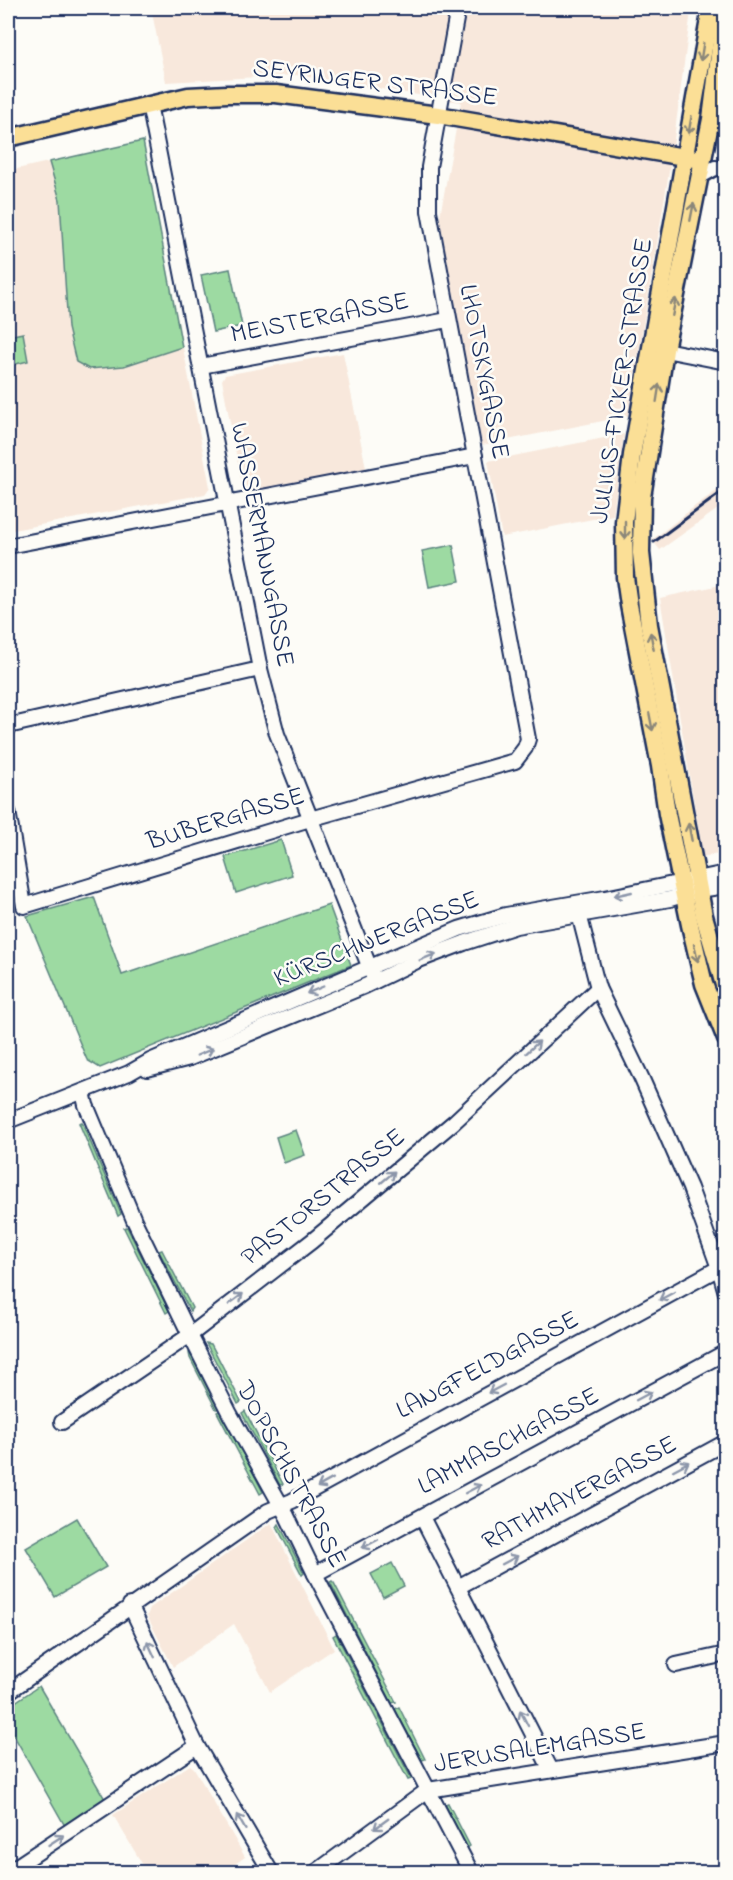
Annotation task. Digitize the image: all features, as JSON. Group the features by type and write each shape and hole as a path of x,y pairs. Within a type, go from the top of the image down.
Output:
{"main road":[{"name":"JULIUS-FICKER-STRASSE","path":"658,348 685,157 717,12"},
{"name":"JULIUS-FICKER-STRASSE","path":"717,12 711,119 658,348 626,497 624,522 626,577 667,814 690,886 704,916 726,992"},
{"name":"SEYRINGER STRASSE","path":"8,138 149,104 200,95 276,94 438,115 685,157 701,168"},
{"name":"JULIUS-FICKER-STRASSE","path":"690,886 704,984 726,1039"}],"street":[{"name":"LHOTSKYGASSE","path":"458,8 429,167 429,211 527,744"},
{"name":"WASSERMANNGASSE","path":"149,104 260,669 277,734 375,981"},
{"name":"SEYRINGER STRASSE","path":"701,168 726,169"},
{"name":"MEISTERGASSE","path":"201,366 448,320"},
{"path":"658,348 726,362"},
{"path":"8,546 475,456"},
{"path":"8,726 260,669"},
{"name":"BUBERGASSE","path":"8,811 24,906 310,819 515,761 527,744"},
{"name":"KÜRSCHNERGASSE","path":"129,1072 190,1058 464,943 516,926 579,914 690,886 726,873"},
{"name":"KÜRSCHNERGASSE","path":"8,1121 129,1072 369,966 459,929 506,915 605,898 690,886 726,886"},
{"path":"579,914 598,988 641,1077 690,1188 726,1293"},
{"name":"PASTORSTRASSE","path":"62,1422 190,1335 312,1241 454,1122 479,1096 598,988"},
{"name":"DOPSCHSTRASSE","path":"82,1092 134,1220 190,1335 230,1414 281,1505 471,1872"},
{"name":"LANGFELDGASSE","path":"8,1692 268,1511 292,1501 719,1268"},
{"name":"LAMMASCHGASSE","path":"315,1574 726,1352"},
{"name":"RATHMAYERGASSE","path":"458,1587 726,1442"},
{"path":"422,1517 551,1770"},
{"path":"130,1605 197,1746 271,1872"},
{"path":"676,1665 726,1654"},
{"name":"JERUSALEMGASSE","path":"316,1872 428,1790 726,1743"},
{"path":"8,1872 197,1746"}],"shaded area":[{"path":"151,8 666,8 691,11 672,154 628,416 482,445 439,221 461,102 296,75 166,82"},
{"path":"143,141 210,487 205,494 8,531 8,171"},
{"path":"343,353 367,473 244,495 222,380 225,375"},
{"path":"624,434 613,515 502,537 488,461"},
{"path":"725,485 725,504 660,550 652,540"},
{"path":"725,584 725,852 703,857 660,598"},
{"path":"271,1523 334,1649 270,1692 234,1624 173,1667 147,1616 150,1608"},
{"path":"190,1765 194,1768 245,1857 224,1872 147,1872 113,1815"}],"green space":[{"path":"143,141 182,347 124,366 89,369 76,362 68,328 60,200 49,162"},
{"path":"230,269 242,326 213,332 201,275"},
{"path":"23,333 28,361 8,366 8,336"},
{"path":"453,545 460,581 429,587 422,551"},
{"path":"281,840 292,875 236,893 225,857"},
{"path":"94,897 122,975 329,905 351,965 100,1068 87,1060 27,916"},
{"path":"82,1122 121,1214 118,1216 79,1123"},
{"path":"296,1130 305,1155 284,1163 276,1137"},
{"path":"127,1227 169,1311 166,1313 124,1228"},
{"path":"162,1250 192,1308 190,1311 159,1251"},
{"path":"206,1343 211,1344 241,1402 238,1404"},
{"path":"189,1353 218,1405 218,1409 216,1409"},
{"path":"221,1410 263,1492 260,1494 217,1412"},
{"path":"245,1411 283,1484 280,1485 242,1413"},
{"path":"77,1518 106,1567 55,1597 26,1548"},
{"path":"279,1524 304,1573 302,1575 277,1527"},
{"path":"392,1563 404,1586 383,1597 371,1574"},
{"path":"332,1581 396,1702 392,1703 330,1582"},
{"path":"336,1634 411,1779 408,1780 333,1636"},
{"path":"39,1686 105,1799 65,1826 8,1725 8,1707"},
{"path":"399,1707 425,1759 422,1760 395,1709"},
{"path":"448,1803 470,1846 467,1848 445,1804"}],"railway":[{"path":"654,542 726,489"}]}
